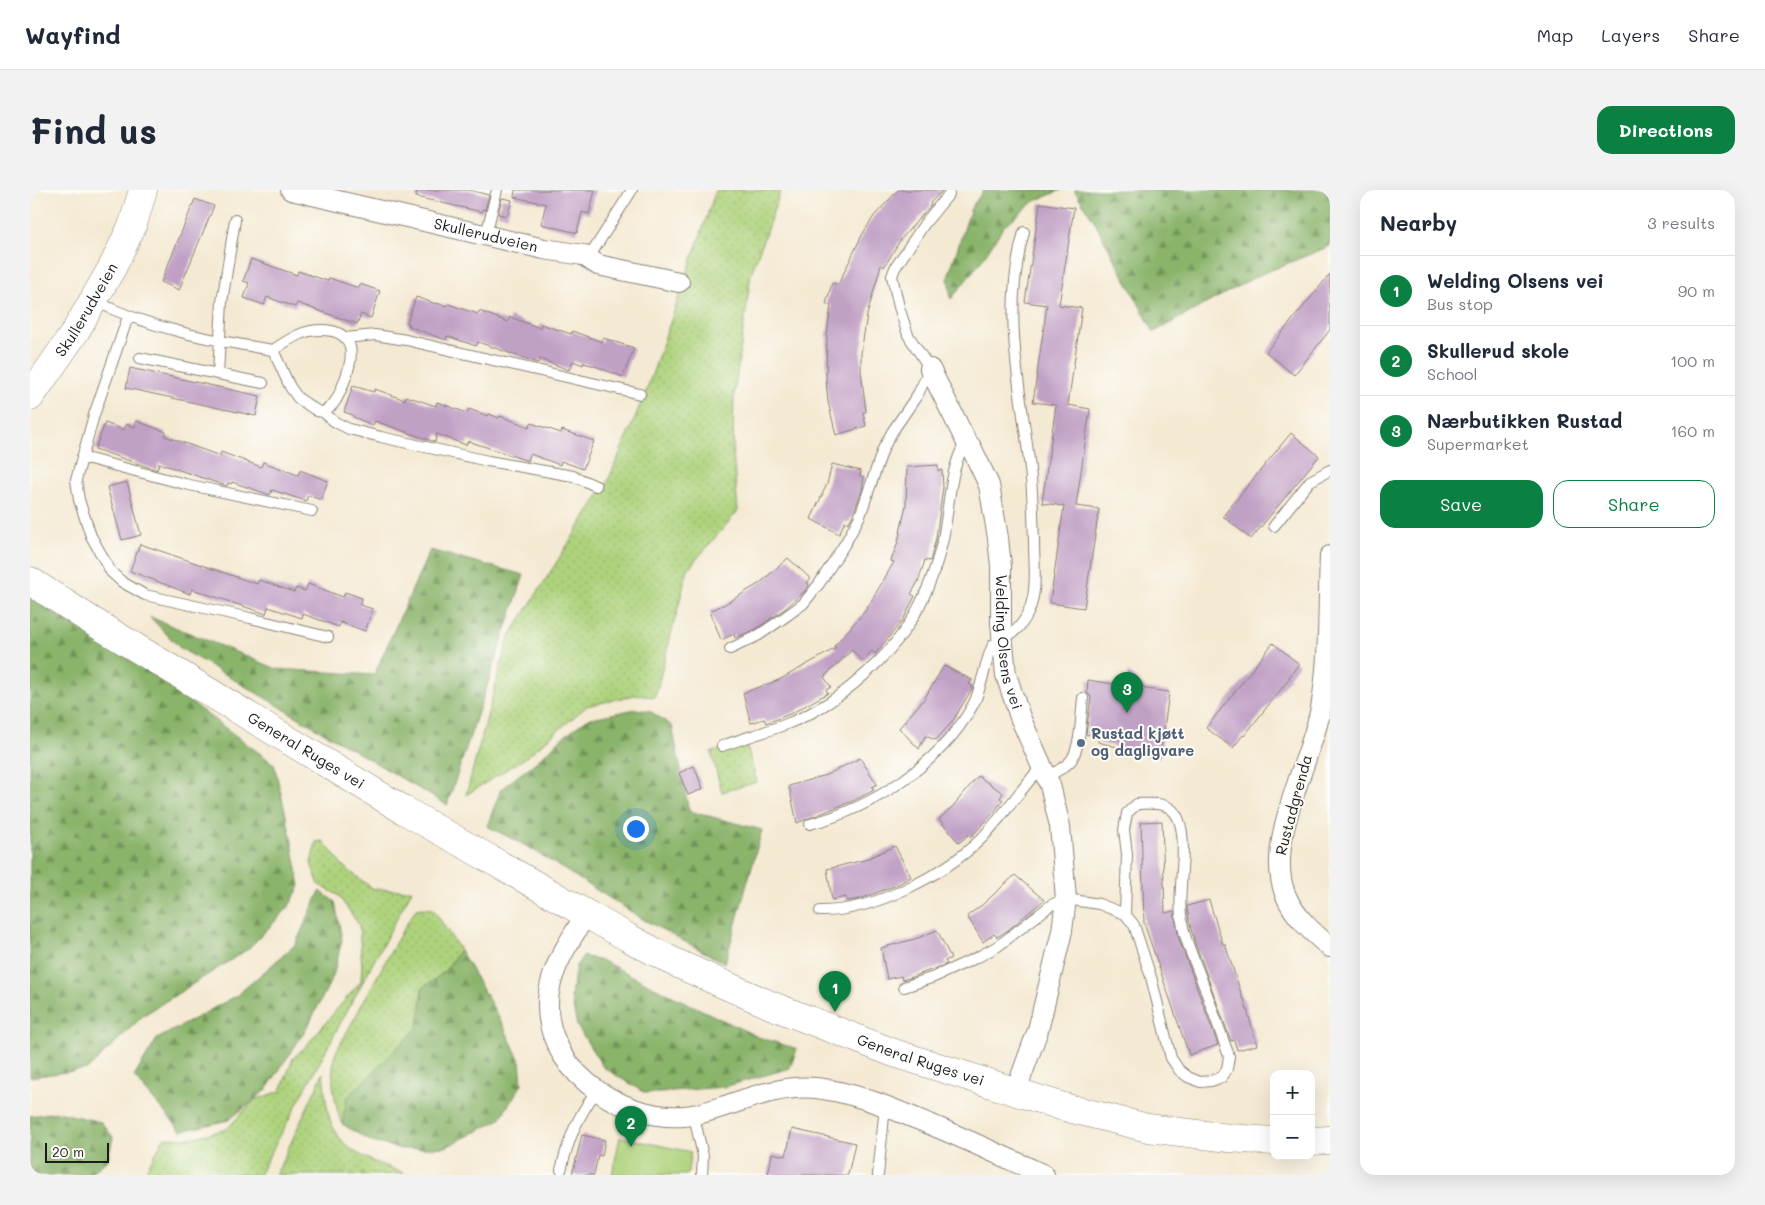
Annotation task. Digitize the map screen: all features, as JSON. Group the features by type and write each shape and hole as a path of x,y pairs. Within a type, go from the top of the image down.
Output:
{"main road":[{"name":"Skullerudveien","path":"30,397 75,332 113,266 133,224 143,190"},
{"name":"General Ruges vei","path":"30,581 92,621 407,812 674,962 773,1006 894,1053 1064,1107 1148,1128 1270,1141"},
{"path":"1315,1140 1330,1140"}],"street":[{"name":"Skullerudveien","path":"297,191 544,249 583,255 598,265 679,282"},
{"name":"Welding Olsens vei","path":"930,370 989,485 1001,566 1001,623 1006,675 1020,717 1050,785 1060,826 1066,899 1062,930 1038,1030 1015,1092"},
{"name":"Rustadgrenda","path":"1330,556 1326,685 1320,712 1282,839 1279,864 1281,882 1294,910 1302,922 1330,947"},
{"path":"586,914 562,952 549,994 549,1015 554,1036 562,1055 577,1073 597,1090 618,1103 663,1116 694,1116 790,1089 814,1088 839,1092 886,1106 1044,1175"}],"lane":[{"path":"486,235 497,190"},
{"path":"583,255 593,251 632,190"},
{"path":"730,649 759,635 802,604 820,584 860,516 883,449 918,394 930,370 908,335 892,276 895,268 926,223 949,194"},
{"path":"218,374 224,279 235,220"},
{"path":"810,824 828,819 869,802 893,788 932,756 962,721 974,702 981,685 988,654 993,645 1013,634 1029,611 1035,572 1030,468 1013,334 1016,272 1024,232"},
{"path":"93,300 128,317 174,331 221,342 273,350 296,336 309,331 334,332 345,338 350,346 351,356 337,399 330,408 323,412"},
{"path":"128,317 94,415 76,480 79,500 91,536 111,572 122,582 145,594 328,637"},
{"path":"345,338 375,335 406,340 640,394"},
{"path":"273,350 290,387 298,398 317,411 323,412 335,422 350,429 488,461 573,476 596,486"},
{"path":"140,358 263,383"},
{"path":"722,746 767,731 817,710 856,682 906,629 917,610 940,552 953,471 958,454 966,441"},
{"path":"82,457 185,484 312,511"},
{"path":"1274,526 1310,481 1330,470"},
{"path":"820,911 833,911 893,894 937,871 979,840 1044,771 1062,769 1072,760 1077,744 1083,698"},
{"path":"904,986 934,977 998,946 1051,905 1066,899 1099,904 1125,914 1134,925 1151,977 1171,1058 1179,1070 1200,1082 1211,1082 1222,1077 1228,1069 1229,1056 1187,940 1181,915 1183,838 1181,823 1168,806 1158,803 1136,804 1127,813 1124,830 1127,854 1125,914"},
{"path":"561,1170 579,1118 597,1090"},
{"path":"878,1175 886,1106"},
{"path":"694,1116 703,1156 702,1175"}],"green space":[{"path":"716,190 781,190 751,274 734,396 733,453 738,511 688,569 655,697 635,695 587,706 525,758 466,795 508,639 608,481 647,389"},
{"path":"984,190 1061,190 1033,202 1004,226 982,260 951,299 948,277 971,208"},
{"path":"1074,190 1330,190 1330,246 1257,276 1154,332 1093,219"},
{"path":"430,550 524,575 447,805 180,648 150,617 277,669 374,675"},
{"path":"30,598 151,673 274,764 300,886 288,908 248,949 144,1015 88,1069 30,1077"},
{"path":"636,709 650,711 672,726 689,811 762,830 725,963 646,921 530,848 487,826 501,789 536,762 562,738 587,719"},
{"path":"746,744 757,782 722,792 711,752"},
{"path":"323,841 344,867 373,889 412,890 259,1175 176,1175 172,1171 145,1172 164,1138 191,1138 227,1129 254,1100 281,1091 293,1058 305,1047 361,981 359,925 338,895 319,885 311,863 316,842"},
{"path":"320,891 335,902 342,940 333,976 307,1028 266,1090 229,1120 181,1131 134,1077 157,1039 236,996 295,945"},
{"path":"416,909 433,909 460,950 443,973 422,988 417,1028 347,1098 342,1124 333,1088 333,1069 336,1052 402,931"},
{"path":"460,950 502,1023 520,1061 522,1084 499,1120 446,1147 402,1149 372,1142 342,1124 347,1098 417,1028 422,988 443,973"},
{"path":"583,956 605,962 758,1037 797,1049 790,1068 724,1087 645,1093 603,1067 577,1026 571,997 576,966"},
{"path":"323,1073 328,1112 332,1126 339,1137 356,1153 404,1173 384,1175 276,1175"},
{"path":"57,1112 101,1122 113,1137 108,1160 88,1175 30,1175 30,1116"},
{"path":"620,1137 691,1152 687,1175 612,1175"}],"building":[{"path":"417,190 469,190 489,195 485,210 482,209 482,212 416,197"},
{"path":"515,190 595,190 589,214 582,212 577,233 541,224 546,204 514,197"},
{"path":"898,190 943,190 901,239 884,267 881,265 867,315 861,353 861,371 866,412 863,412 866,426 836,435 828,402 826,379 827,335 831,305 826,304 832,283 838,285 862,235 874,216"},
{"path":"502,198 512,200 507,216 498,214"},
{"path":"195,199 214,206 179,290 161,282"},
{"path":"1040,203 1074,208 1059,305 1082,308 1068,405 1090,409 1076,506 1099,509 1084,608 1050,603 1064,506 1042,503 1056,405 1033,402 1047,305 1025,302"},
{"path":"251,259 297,275 298,271 328,281 329,278 359,288 360,284 380,291 371,318 361,314 357,324 297,303 295,307 267,297 264,305 244,298 249,283 243,281"},
{"path":"1330,274 1330,330 1294,375 1266,352"},
{"path":"416,297 436,304 447,306 448,304 478,314 479,311 508,322 510,317 540,328 541,324 571,334 572,331 602,342 603,338 634,348 623,377 595,366 583,363 583,365 573,361 569,370 540,359 538,363 478,342 476,346 447,336 446,340 408,326 409,324 407,323"},
{"path":"130,368 260,396 256,416 126,388"},
{"path":"353,386 374,392 375,389 405,400 406,396 436,406 437,402 467,413 469,409 488,416 489,414 499,418 500,416 529,427 531,423 561,433 562,430 594,441 583,469 561,461 560,465 530,454 528,461 468,441 466,445 437,434 435,442 375,421 373,425 344,412"},
{"path":"136,421 166,432 165,436 220,456 221,452 261,467 263,462 298,475 300,470 328,481 321,500 308,495 306,501 272,490 270,495 232,482 231,484 228,483 227,486 159,463 157,470 95,449 105,423 124,430 126,424 135,427"},
{"path":"1291,433 1319,456 1251,539 1223,516"},
{"path":"832,464 861,471 860,476 864,477 862,490 852,517 848,523 845,521 839,534 811,519 827,484"},
{"path":"938,465 938,471 942,470 943,487 936,538 930,561 925,560 918,582 911,594 915,596 903,620 875,654 872,651 862,661 852,650 824,677 831,687 826,690 828,693 775,720 766,723 764,719 751,723 743,693 779,680 836,648 834,646 866,610 894,562 891,561 898,542 906,505 907,467"},
{"path":"127,482 141,535 122,540 107,487"},
{"path":"140,544 257,584 259,580 294,592 296,588 305,591 308,584 343,597 345,592 362,598 360,605 373,609 365,631 340,622 339,627 303,614 302,618 268,607 266,614 192,589 190,594 130,571"},
{"path":"788,558 811,579 807,582 809,585 806,590 786,608 756,629 735,638 734,634 721,640 710,611 760,583"},
{"path":"1273,643 1299,664 1290,678 1233,748 1206,728"},
{"path":"944,666 972,680 969,684 973,687 952,722 936,740 925,736 919,749 899,728 924,699"},
{"path":"1128,672 1146,689 1169,692 1160,758 1117,752 1117,747 1098,742 1099,737 1086,734 1091,697 1087,692 1088,680 1126,686"},
{"path":"860,758 877,784 872,787 874,790 855,800 797,823 789,786 826,775"},
{"path":"694,766 703,789 688,795 679,773"},
{"path":"978,776 1003,793 1000,798 1003,800 971,837 969,834 959,843 939,819 953,806"},
{"path":"1162,821 1165,913 1174,911 1179,939 1218,1045 1189,1055 1144,923 1141,822"},
{"path":"895,846 911,877 897,885 860,899 846,901 846,897 832,900 827,869 864,860"},
{"path":"1015,875 1044,900 1008,930 997,937 994,934 983,942 967,916"},
{"path":"1209,900 1223,945 1225,944 1244,999 1257,1045 1237,1050 1234,1040 1231,1041 1195,943 1187,906"},
{"path":"937,930 951,958 945,961 947,964 902,980 901,976 887,979 881,948 918,938"},
{"path":"792,1129 855,1143 848,1175 768,1175 772,1153 786,1156"},
{"path":"582,1135 605,1140 602,1156 598,1155 594,1175 572,1175"}],"place":[{"name":"Nærbutikken Rustad","path":"1127,713"},
{"name":"Rustad kjøtt og dagligvare","path":"1081,743"},
{"name":"Welding Olsens vei","path":"835,1012"},
{"name":"Skullerud skole","path":"631,1147"}]}
